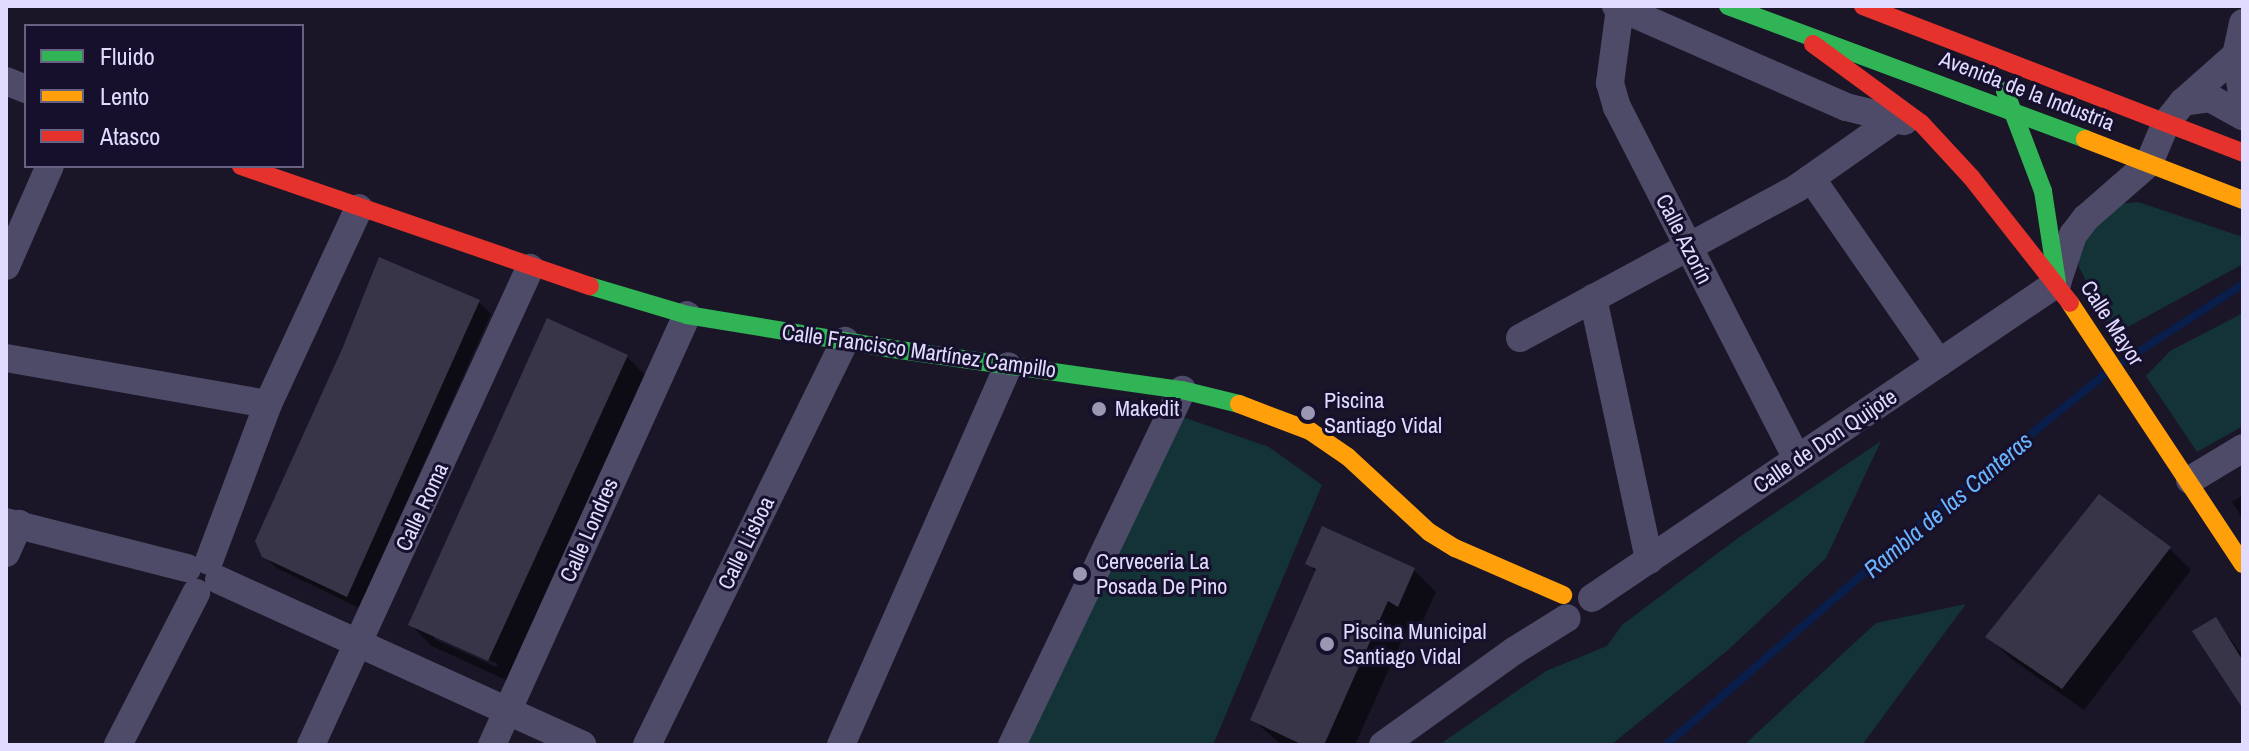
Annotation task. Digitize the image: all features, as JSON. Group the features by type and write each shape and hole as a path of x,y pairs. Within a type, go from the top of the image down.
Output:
{"main road":[{"name":"Avenida de la Industria","path":"1728,6 2243,200"},
{"name":"Avenida de la Industria","path":"1863,6 1985,53 2174,113 2243,153"},
{"name":"Calle Mayor","path":"1794,30 1908,121 1971,177 2079,314 2243,564"},
{"path":"1985,53 2016,113 2043,191 2057,283"},
{"name":"Calle Francisco Martínez Campillo","path":"247,168 530,268 687,315 1182,390 1252,407 1310,431 1348,457 1442,540 1565,606"}],"street":[{"path":"1618,7 1846,107 1908,121"},
{"name":"Calle Azorín","path":"1618,7 1610,83 1617,107 1797,459"},
{"path":"2243,23 2236,55 2243,99"},
{"path":"2057,283 2073,235 2086,218 2149,163 2174,113 2236,55"},
{"path":"2174,113 2210,98 2243,116"},
{"path":"1520,338 1811,178 1908,121"},
{"path":"6,266 49,168"},
{"path":"1811,178 1939,363"},
{"path":"118,745 203,576 268,404 359,208"},
{"name":"Calle Roma","path":"311,745 530,268"},
{"name":"Calle de Don Quijote","path":"1565,606 1571,589 1581,588 1592,598 2057,283"},
{"path":"1593,298 1649,560"},
{"name":"Calle Londres","path":"492,745 687,315"},
{"name":"Calle Lisboa","path":"647,745 845,341"},
{"path":"6,358 268,404"},
{"path":"841,745 1008,366"},
{"path":"1012,745 1182,390"},
{"path":"2190,480 2243,448"},
{"path":"6,553 12,523 203,576 582,745"},
{"path":"1383,745 1514,651 1565,606"}],"green space":[{"path":"2138,202 2243,237 2243,264 2113,335 2079,267 2077,247 2109,205"},
{"path":"2243,313 2243,426 2197,452 2146,376 2170,351"},
{"path":"1177,415 1269,447 1322,485 1213,745 1020,745"},
{"path":"1881,441 1826,558 1728,650 1611,745 1439,745 1546,671 1607,646 1622,625 1738,538"},
{"path":"1966,604 1862,745 1744,745 1876,623"}],"building":[{"path":"379,257 480,300 347,597 262,557 255,541 343,347"},
{"path":"547,318 628,355 488,661 408,625"},
{"path":"2099,494 2171,547 2062,689 1985,637"},
{"path":"1322,526 1415,568 1398,607 1388,601 1324,745 1303,745 1250,720 1316,569 1305,564"},
{"path":"2216,617 2243,661 2243,709 2192,631"}],"waterway":[{"name":"Rambla de las Canteras","path":"2123,362 2243,284"},
{"name":"Rambla de las Canteras","path":"1666,745 1920,524 2105,374"}],"traffic: fast":[{"path":"1728,6 2085,139"},
{"path":"2005,91 2043,191 2057,283"},
{"path":"590,286 687,315 886,348 1182,390 1239,404"}],"traffic: slow":[{"path":"2085,139 2243,200"},
{"path":"2070,303 2243,564"},
{"path":"1239,404 1310,431 1348,457 1429,532 1455,548 1563,595"}],"traffic: jam":[{"path":"1863,6 2243,153"},
{"path":"1813,44 1921,123 1971,177 2070,303"},
{"path":"247,168 590,286"}],"place":[{"name":"Makedit","path":"1099,409"},
{"name":"Piscina Santiago Vidal","path":"1308,413"},
{"name":"Cerveceria La Posada De Pino","path":"1080,574"},
{"name":"Piscina Municipal Santiago Vidal","path":"1327,644"}]}
